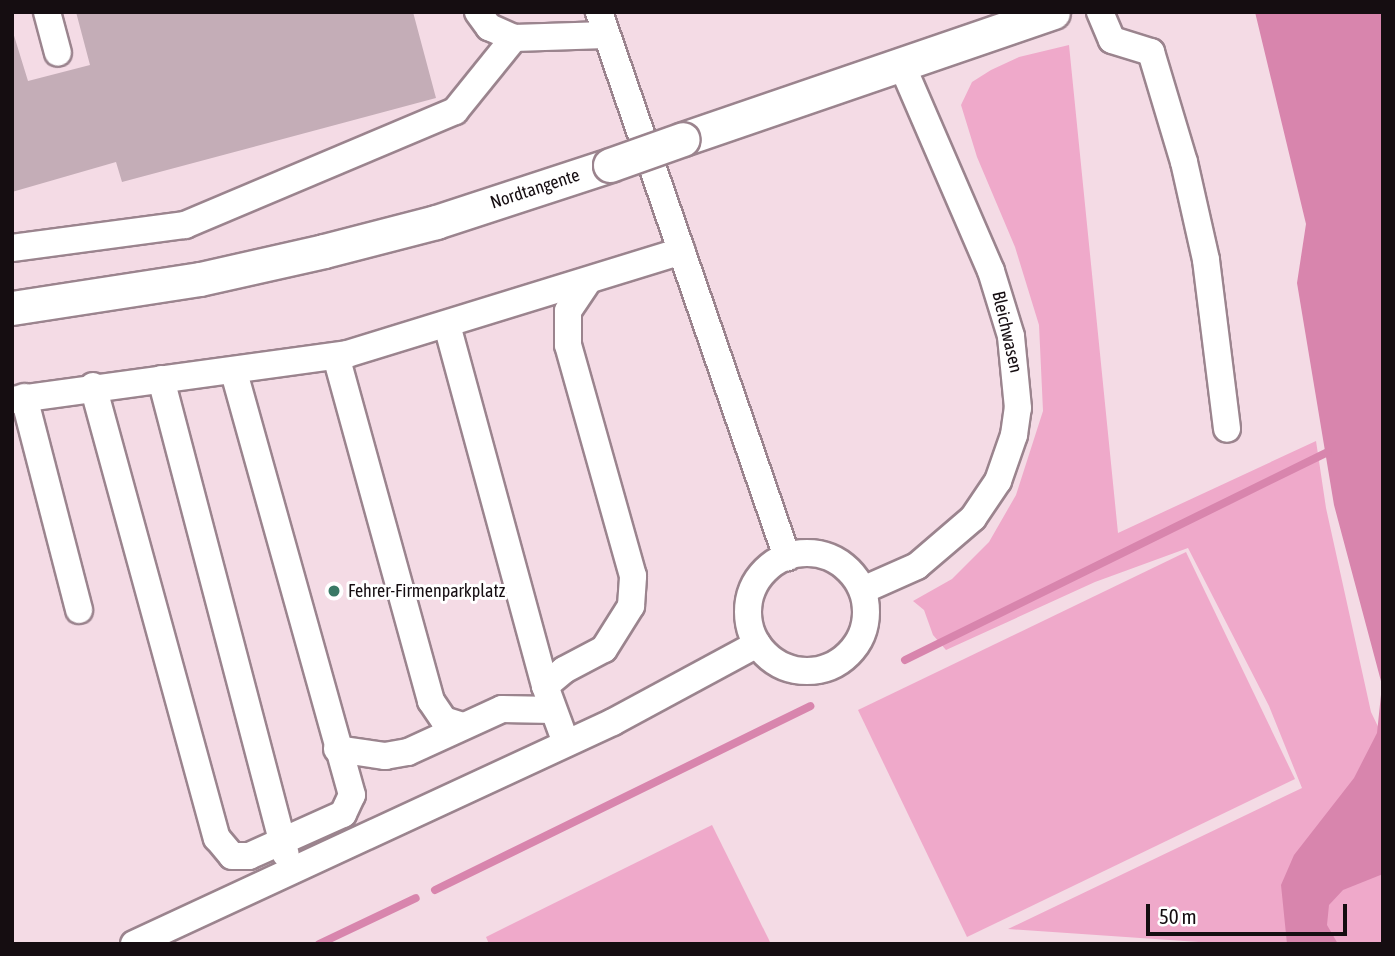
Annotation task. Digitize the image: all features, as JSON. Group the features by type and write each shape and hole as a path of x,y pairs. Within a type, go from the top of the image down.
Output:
{"main road":[{"name":"Nordtangente","path":"12,308 200,279 436,222 1049,14"}],"street":[{"path":"47,12 58,53"},
{"path":"478,12 489,27 514,38 603,24 787,556"},
{"path":"1100,12 1112,40 1151,52 1184,162 1206,260 1227,429"},
{"path":"12,248 185,225 455,111 514,38"},
{"name":"Bleichwasen","path":"863,590 917,566 973,518 998,481 1014,435 1018,408 1012,336 991,271 901,63"},
{"path":"79,610 18,398 336,356 447,325 681,251"},
{"path":"337,748 385,756 408,752 502,709 549,698 564,670 604,649 631,606 633,576 568,345 568,311 589,280"},
{"path":"447,325 549,698 566,743"},
{"path":"336,356 431,701 444,720 463,726"},
{"path":"93,386 217,838 232,856 250,856 343,814 352,796 233,370"},
{"path":"161,379 294,869"},
{"path":"813,554 838,561 863,590 867,612 864,631 842,661 809,672 791,669 771,659 757,644 748,614 750,596 769,567 787,556 813,554"},
{"path":"134,944 566,743 757,644"}],"shaded area":[{"path":"1255,12 1383,12 1383,874 1343,890 1329,905 1327,925 1338,944 1287,944 1281,885 1294,855 1354,778 1377,733 1382,685 1334,505 1297,283 1306,224"},
{"path":"1069,45 1118,533 1316,441 1326,508 1371,712 1383,737 1383,944 1228,944 1008,929 1302,788 1269,706 1188,548 1095,582 946,650 933,635 924,610 913,601 952,579 989,542 1016,495 1043,411 1039,325 1015,247 977,157 961,105 972,82 991,70 1019,57"},
{"path":"1186,552 1295,779 967,937 858,710"},
{"path":"712,825 771,944 489,944 486,937"}],"building":[{"path":"76,12 413,12 436,98 122,182 116,162 12,192 12,29 28,81 90,65"}],"waterway":[{"path":"905,660 1328,452"},
{"path":"435,890 810,706"},
{"path":"319,944 416,898"}],"place":[{"name":"Fehrer-Firmenparkplatz","path":"334,591"}]}
